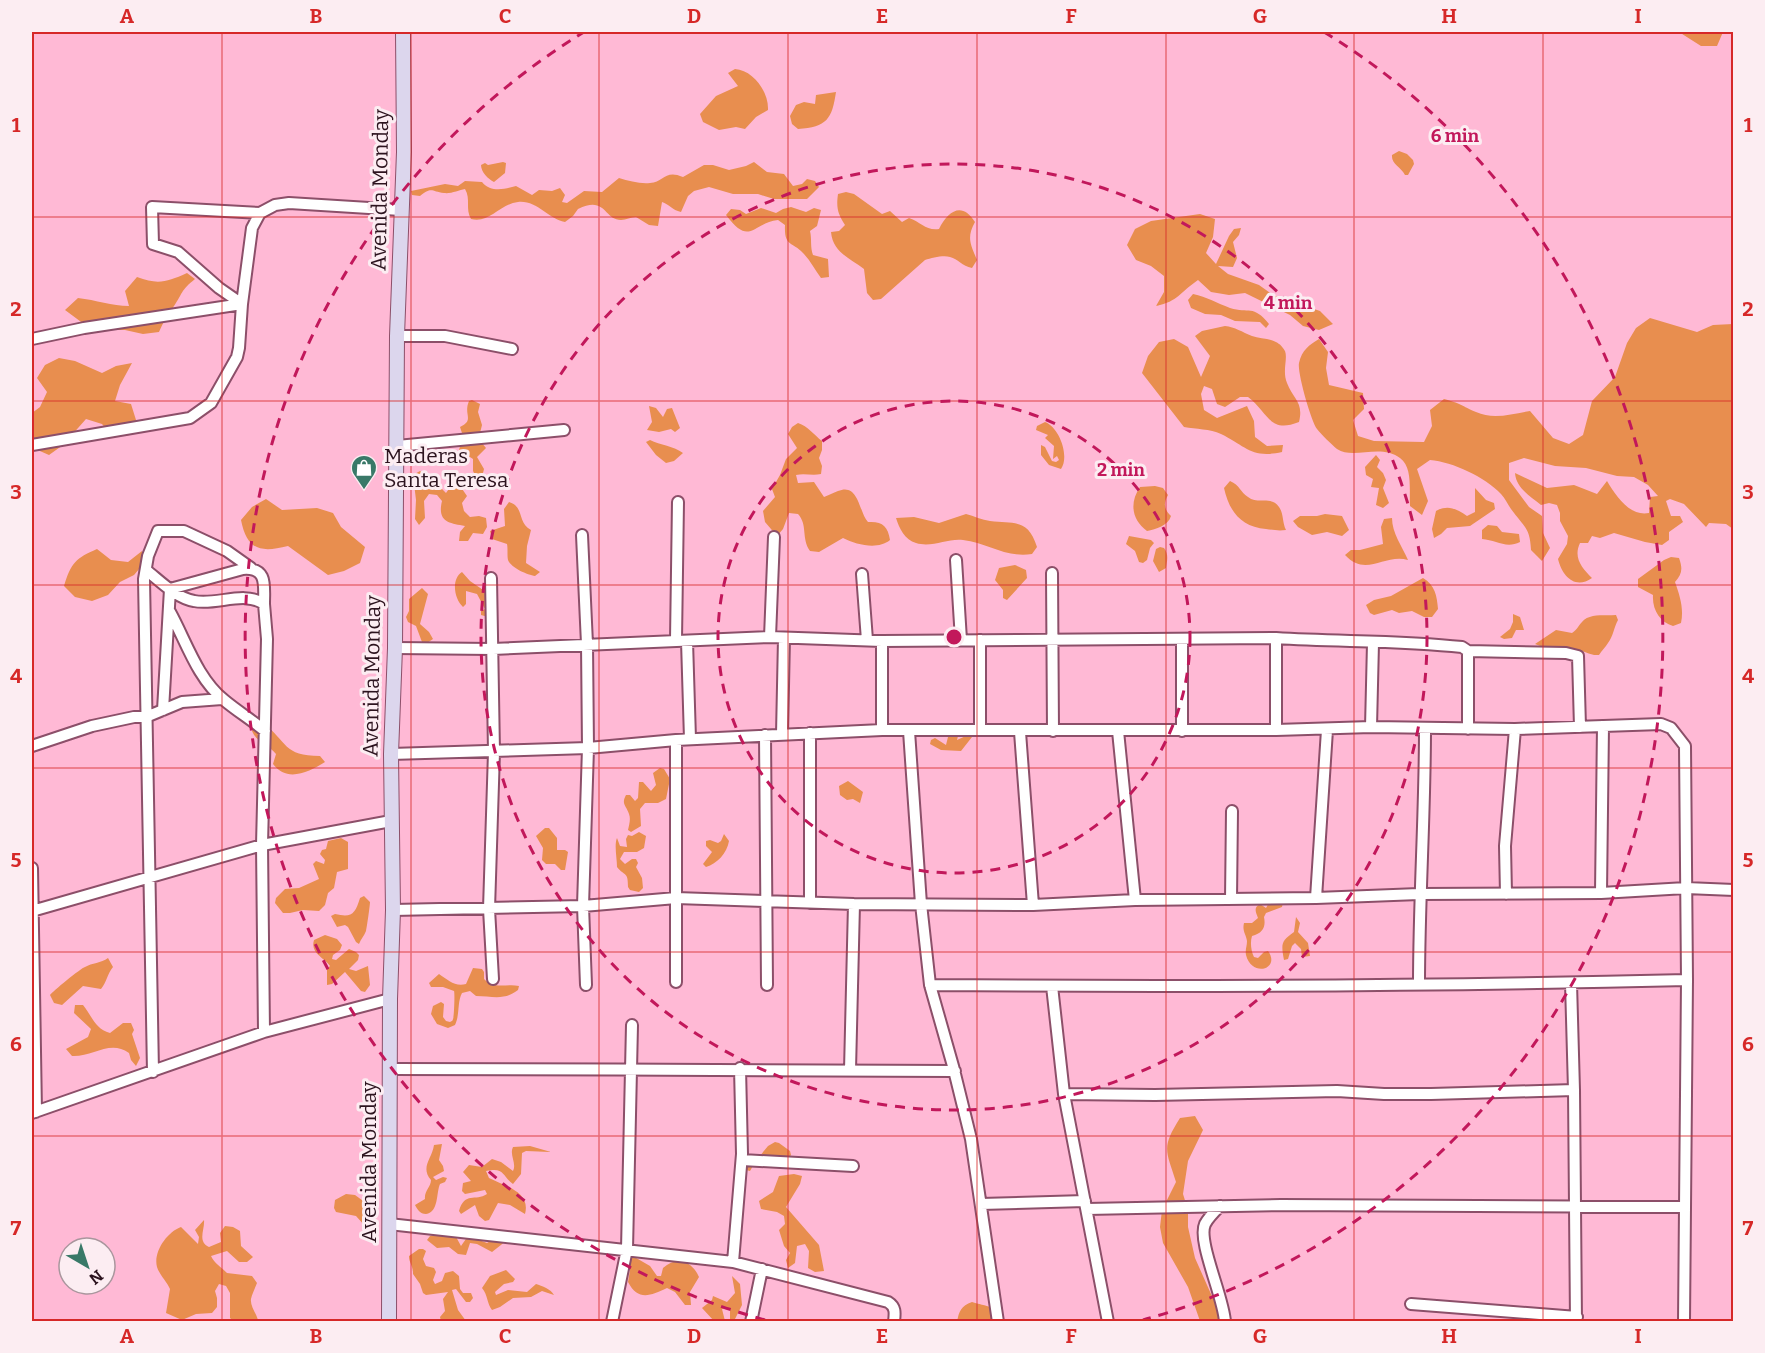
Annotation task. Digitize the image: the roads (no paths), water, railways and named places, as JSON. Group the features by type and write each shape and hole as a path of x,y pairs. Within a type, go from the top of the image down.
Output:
{"main road":[{"name":"Avenida Monday","path":"389,1322 390,999 393,910 391,754 395,648 397,336 404,152 403,32"}],"street":[{"path":"242,304 219,288 178,252 153,244 152,207 260,213 275,205 289,203 401,210"},
{"path":"32,445 190,418 211,403 237,357 252,228 260,213"},
{"path":"32,339 84,328 242,304"},
{"path":"397,336 445,336 512,349"},
{"path":"397,446 564,430"},
{"path":"678,502 682,640 690,739"},
{"path":"153,1072 144,579 148,556 158,531 184,531 227,551 262,575 264,582 267,639 262,845 264,1032"},
{"path":"582,535 587,644 588,748 583,906 586,986"},
{"path":"770,637 774,537"},
{"path":"956,560 961,640"},
{"path":"170,589 251,568"},
{"path":"146,570 170,589 194,601 252,599 264,604"},
{"path":"1052,573 1053,730"},
{"path":"862,574 867,640"},
{"path":"491,578 494,752 489,909 493,980"},
{"path":"163,710 170,589"},
{"path":"170,610 196,664 222,699 265,731"},
{"path":"395,648 493,649 770,637 882,641 1276,638 1373,643 1407,642 1462,647 1468,651 1566,653 1578,656 1580,727"},
{"path":"782,734 784,638"},
{"path":"1276,638 1276,730"},
{"path":"1182,639 1182,731"},
{"path":"980,640 981,729"},
{"path":"882,641 882,730"},
{"path":"1371,728 1373,643"},
{"path":"1468,651 1468,729"},
{"path":"32,746 92,726 134,717 146,717 182,702 222,699"},
{"path":"391,754 588,748 690,739 882,730 981,729 1020,732 1371,728 1515,729 1661,724 1671,728 1685,746 1687,981 1684,1322"},
{"path":"1601,893 1604,726"},
{"path":"1419,984 1419,894 1425,800 1425,729"},
{"path":"1506,894 1505,846 1515,729"},
{"path":"1316,898 1327,730"},
{"path":"909,731 921,904 930,985 955,1071 971,1138 998,1322"},
{"path":"1118,731 1135,900"},
{"path":"1020,732 1033,905"},
{"path":"810,733 810,903"},
{"path":"765,735 767,985"},
{"path":"676,740 676,982"},
{"path":"1231,899 1232,811"},
{"path":"32,911 262,845 391,821"},
{"path":"32,868 34,1112 264,1032 390,999"},
{"path":"393,910 583,906 676,898 854,904 1033,905 1135,900 1316,898 1419,894 1601,893 1686,888 1734,890"},
{"path":"850,1070 854,904"},
{"path":"930,985 1687,981"},
{"path":"1411,1304 1576,1319 1571,983"},
{"path":"1052,986 1064,1094 1108,1322"},
{"path":"612,1322 627,1250 632,1025"},
{"path":"391,1069 630,1071 740,1068 955,1071"},
{"path":"733,1262 742,1160 740,1068"},
{"path":"1064,1094 1155,1095 1337,1091 1431,1094 1574,1090"},
{"path":"742,1160 853,1166"},
{"path":"981,1204 1684,1207"},
{"path":"1220,1206 1204,1225 1202,1240 1216,1281 1225,1322"},
{"path":"389,1224 733,1262 888,1302 893,1305 895,1311 894,1322"},
{"path":"751,1322 762,1269"}],"place":[{"name":"Maderas Santa Teresa","path":"364,491"}]}
